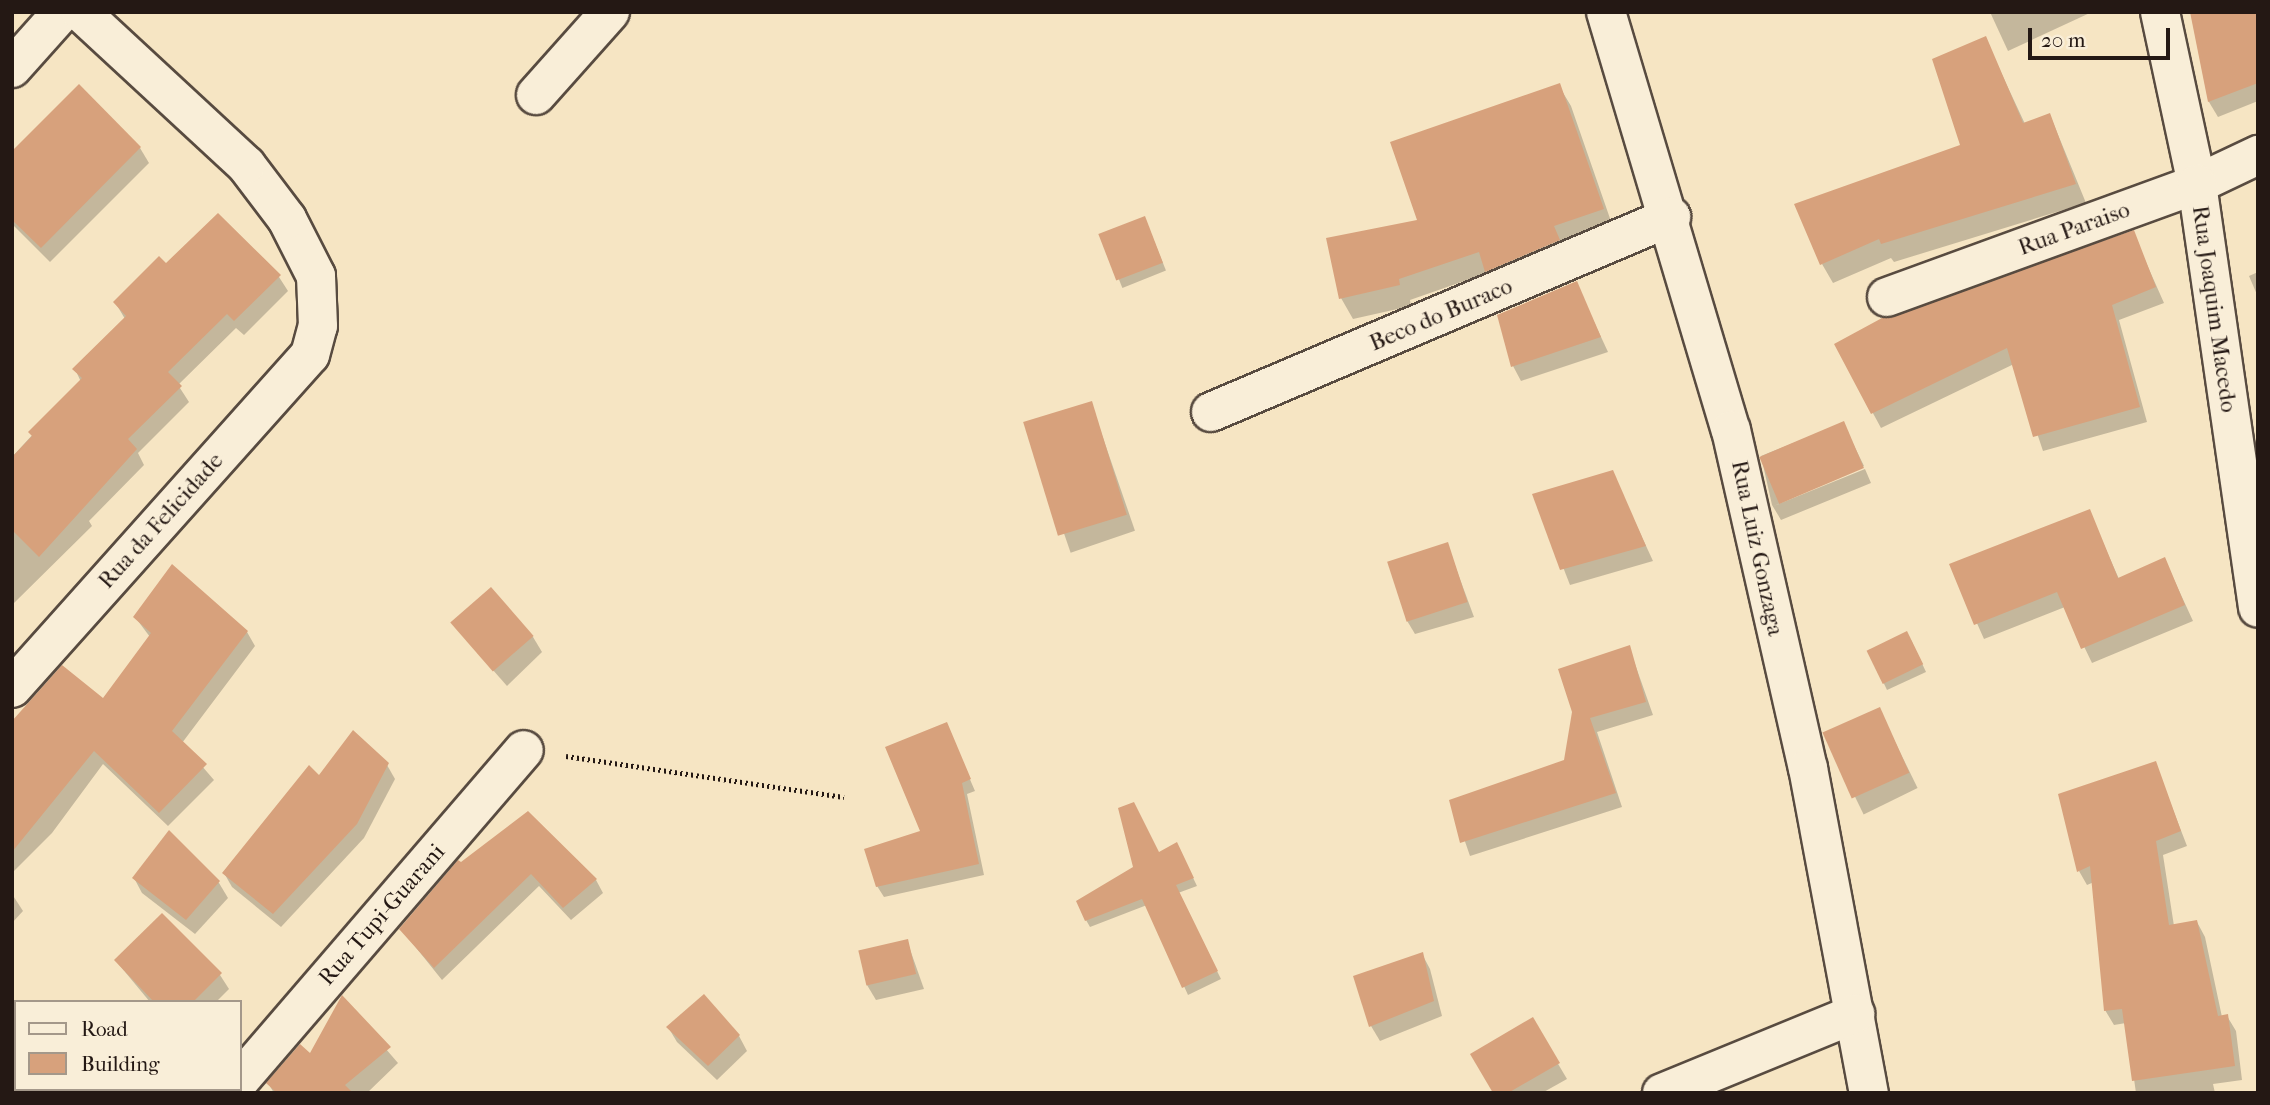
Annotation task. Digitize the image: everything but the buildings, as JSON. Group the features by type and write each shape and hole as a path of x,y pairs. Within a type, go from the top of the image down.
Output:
{"street":[{"path":"12,68 62,12"},
{"name":"Rua da Felicidade","path":"12,688 310,355 318,326 316,276 287,219 246,165 81,12"},
{"path":"536,95 610,12"},
{"name":"Rua Luiz Gonzaga","path":"1606,12 1671,217 1731,430 1808,768 1869,1093"},
{"name":"Rua Joaquim Macedo","path":"2160,12 2197,184 2258,608"},
{"name":"Rua Paraiso","path":"1887,297 2197,184 2258,155"},
{"name":"Beco do Buraco","path":"1212,412 1671,217"},
{"name":"Rua Tupi-Guarani","path":"242,1078 524,750"},
{"path":"1662,1093 1855,1014"}],"path":[{"path":"524,750 844,797"}]}
